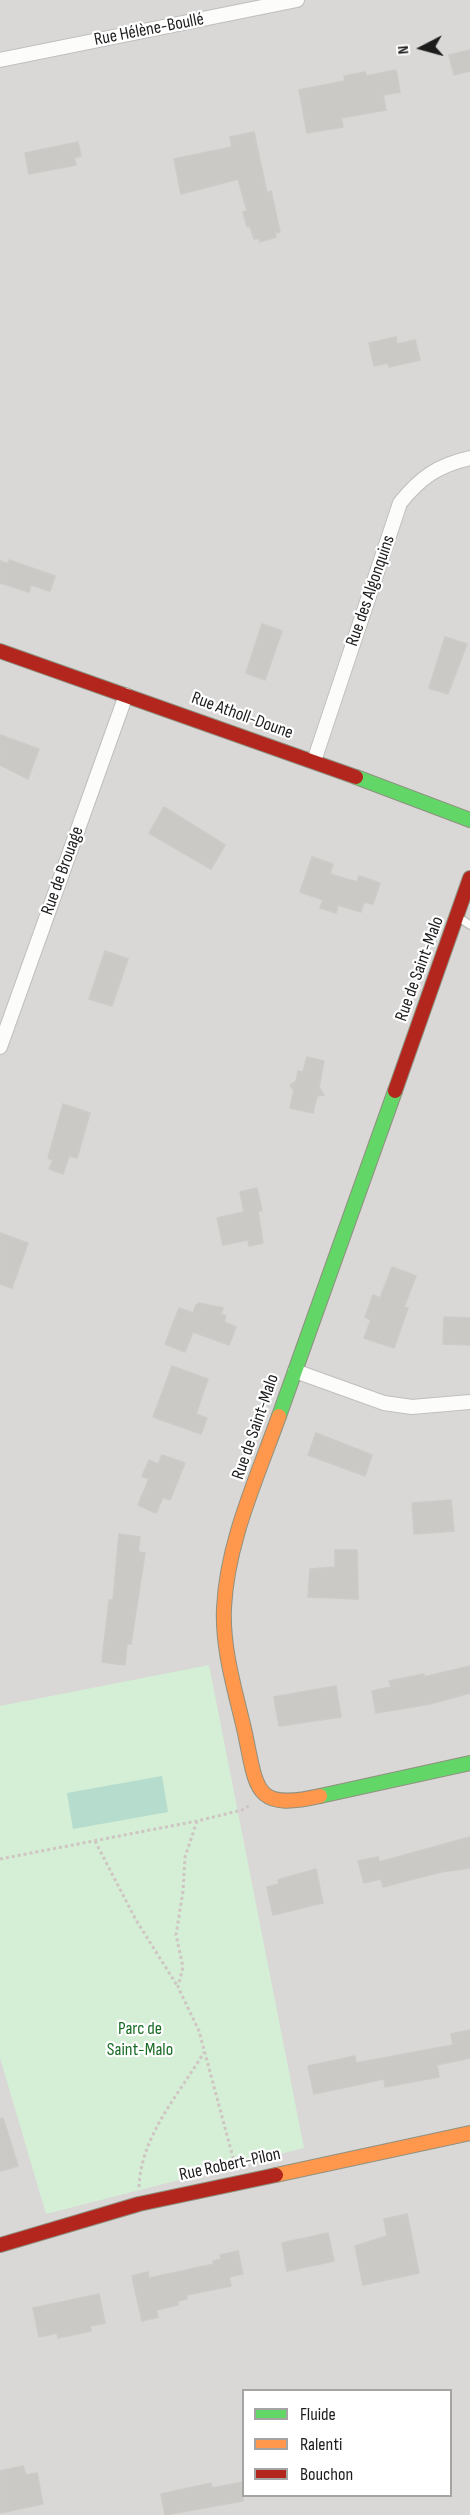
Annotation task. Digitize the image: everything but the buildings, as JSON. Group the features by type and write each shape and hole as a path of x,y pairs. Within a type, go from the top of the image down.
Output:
{"street":[{"name":"Rue Hélène-Boullé","path":"0,60 297,0"},
{"name":"Rue des Algonquins","path":"314,761 400,503 413,486 429,472 446,463 470,458"},
{"name":"Rue Atholl-Doune","path":"0,651 314,761 470,820"},
{"name":"Rue de Brouage","path":"0,1047 126,695"},
{"name":"Rue de Saint-Malo","path":"264,1796 255,1782 225,1638 224,1607 236,1541 295,1371 464,921 470,878"},
{"path":"295,1371 384,1403 412,1407 470,1402"},
{"path":"264,1796 276,1803 294,1802 470,1763"},
{"name":"Rue Robert-Pilon","path":"0,2245 139,2204 239,2180 470,2133"}],"path":[{"path":"0,1859 197,1821 242,1810 264,1796"},
{"path":"178,1987 183,1967 176,1935 183,1891 185,1857 197,1821"},
{"path":"95,1841 136,1920 178,1987 200,2031 239,2180"},
{"path":"139,2204 140,2171 144,2153 176,2092 204,2050"}],"shaded area":[{"path":"0,0 470,0 470,2515 0,2515"}],"green space":[{"name":"Parc de Saint-Malo","path":"209,1665 304,2148 46,2214 0,2058 0,1706"},
{"path":"162,1776 168,1812 73,1829 67,1793"}],"traffic: fast":[{"path":"356,777 470,820"},
{"path":"279,1416 395,1091"},
{"path":"320,1796 470,1763"}],"traffic: slow":[{"path":"279,1416 244,1510 231,1559 224,1608 225,1640 252,1769 262,1792 270,1798 282,1800 320,1796"},
{"path":"276,2175 470,2133"}],"traffic: jam":[{"path":"0,651 356,777"},
{"path":"395,1091 470,878"},
{"path":"0,2245 139,2204 276,2175"}]}
